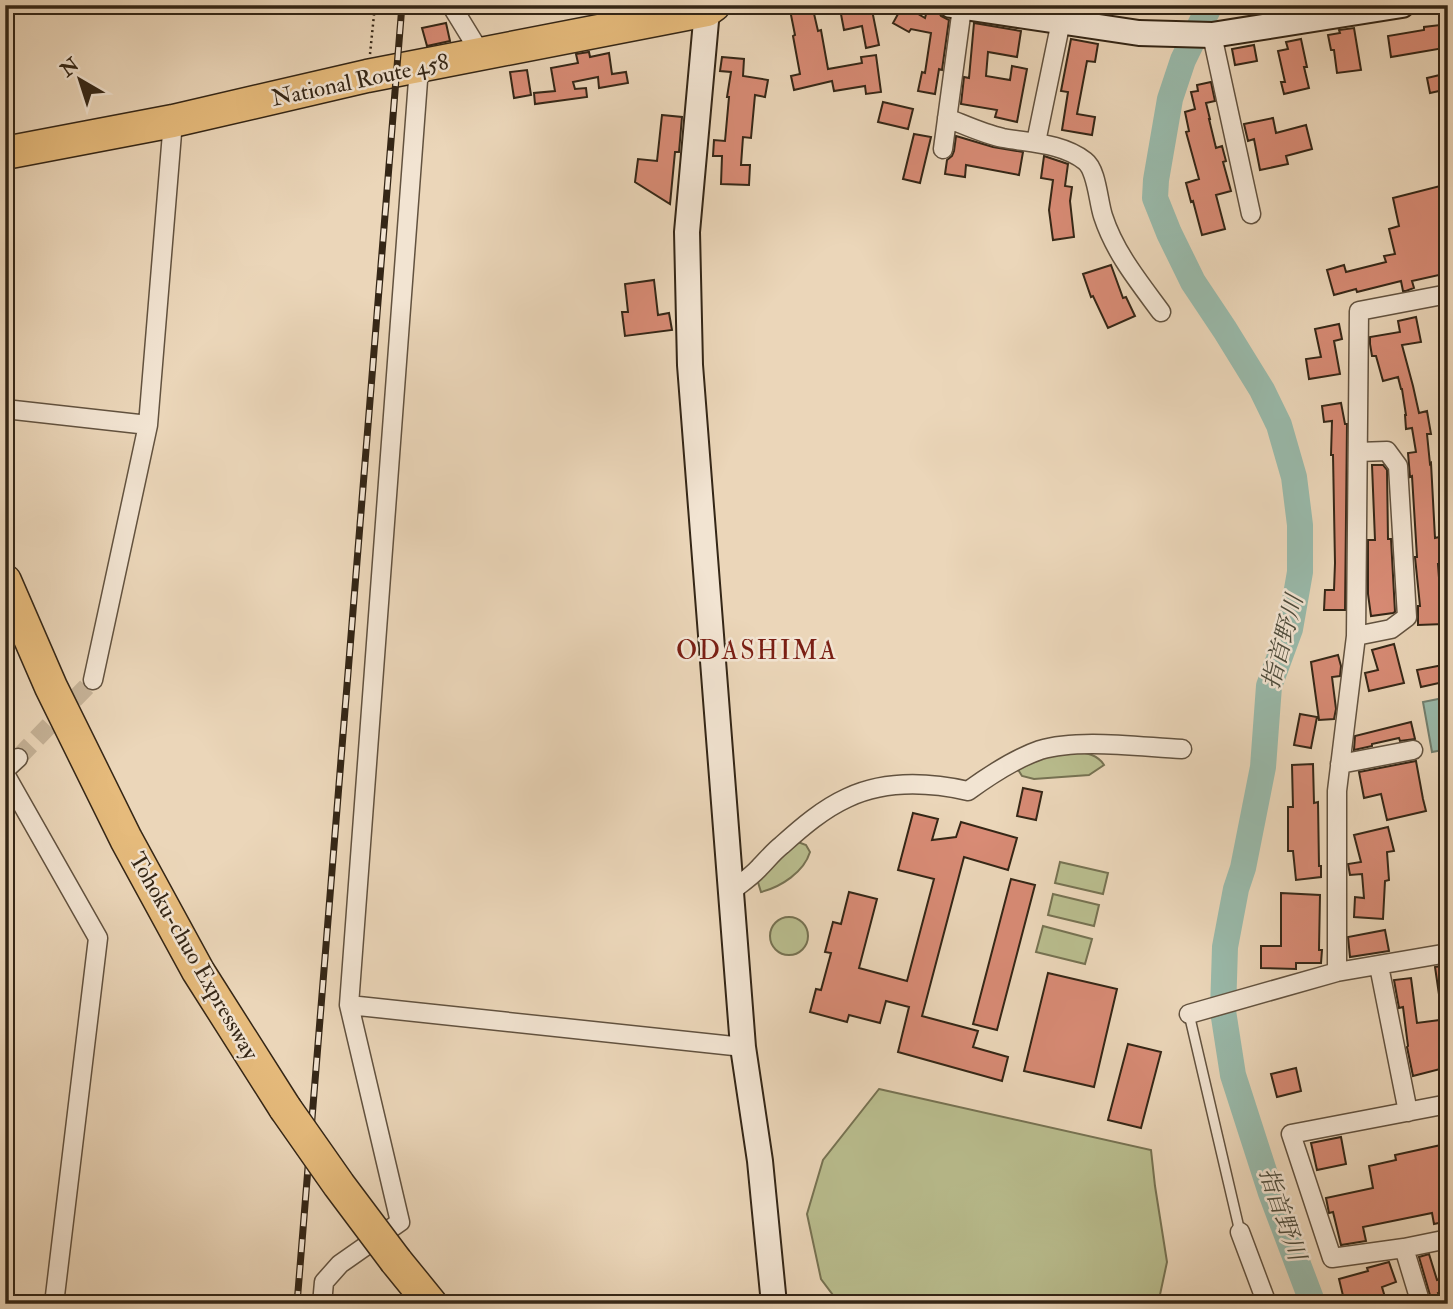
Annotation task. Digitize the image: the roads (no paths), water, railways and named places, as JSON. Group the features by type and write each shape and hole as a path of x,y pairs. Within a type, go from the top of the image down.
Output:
{"highway":[{"name":"National Route 458","path":"5,153 173,121 367,76 710,8"},
{"name":"Tohoku-chuo Expressway","path":"5,581 51,687 126,839 198,971 285,1108 339,1185 431,1304"}],"street":[{"path":"451,5 481,54"},
{"path":"943,149 957,6 1049,15 1139,33 1212,35 1366,8 1402,5"},
{"path":"710,8 687,232 690,365 743,1048 760,1161 774,1304"},
{"path":"1036,142 1049,15"},
{"path":"1212,35 1251,214"},
{"path":"322,1304 324,1282 340,1264 400,1222 349,1005 419,66"},
{"path":"947,118 1001,138 1036,142 1064,150 1086,162 1092,170 1102,214 1112,240 1161,312"},
{"path":"93,680 148,425 173,121"},
{"path":"1337,972 1337,791 1356,636 1359,311 1448,294"},
{"path":"5,409 148,425"},
{"path":"1356,636 1391,629 1407,617 1398,466 1387,451 1358,452"},
{"path":"730,892 811,820 847,798 879,788 914,783 968,790 1013,762 1040,750 1064,745 1182,749"},
{"path":"1340,764 1413,750"},
{"path":"9,767 98,938 54,1304"},
{"path":"1189,1014 1337,972 1448,953"},
{"path":"1378,966 1408,1112"},
{"path":"349,1005 743,1048"},
{"path":"1448,1104 1290,1134 1332,1258 1448,1239"},
{"path":"1240,1232 1267,1304"},
{"path":"1404,1248 1421,1304"}],"lane":[{"path":"1189,1014 1240,1232"}],"waterway":[{"name":"指首野川","path":"1210,5 1183,60 1170,99 1155,198 1193,282 1262,390 1279,425 1294,477 1300,525 1300,572 1290,629 1269,686 1263,767 1225,947 1223,1011 1233,1075 1271,1193 1313,1304"}],"tunnel":[{"path":"18,758 93,680"}],"railway":[{"path":"297,1304 402,5"}],"district":[{"name":"ODASHIMA","path":"757,651"}]}
